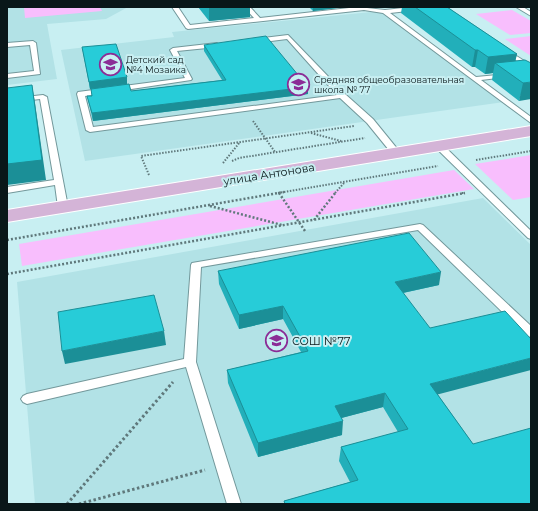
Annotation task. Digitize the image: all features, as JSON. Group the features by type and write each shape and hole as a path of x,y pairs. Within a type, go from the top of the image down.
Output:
{"main road":[{"name":"улица Антонова","path":"7,216 531,131"}],"lane":[{"path":"175,7 188,27 364,8 385,12 426,7"},
{"path":"248,7 259,20"},
{"path":"302,7 311,14"},
{"path":"519,7 531,14"},
{"path":"385,12 531,121"},
{"path":"250,42 288,37 342,96 372,123 396,153"},
{"path":"7,45 33,43 38,73 7,76"},
{"path":"227,44 173,50 189,79 80,94 90,130 342,96"},
{"path":"498,46 526,71"},
{"path":"474,79 526,71"},
{"path":"7,101 43,97 63,207"},
{"path":"439,146 531,236"},
{"path":"7,190 59,182"},
{"path":"234,504 190,362 196,265 420,227 531,333"},
{"path":"26,400 190,362"}],"path":[{"path":"245,110 275,152"},
{"path":"150,177 141,156 372,123"},
{"path":"308,132 343,142"},
{"path":"220,166 241,142"},
{"path":"7,240 531,151"},
{"path":"314,220 344,183"},
{"path":"7,274 483,190"},
{"path":"279,193 305,231"},
{"path":"207,206 284,225"},
{"path":"67,504 190,362"},
{"path":"79,504 222,466"}],"shaded area":[{"path":"7,7 128,7 106,19 47,24 57,79 7,85"},
{"path":"24,7 100,7 102,11 25,18"},
{"path":"512,10 531,21 531,33 510,35 476,14"},
{"name":"Средняя общеобразовательная школа № 77","path":"381,11 504,102 85,161 61,50 174,37 172,32"},
{"path":"531,36 531,56 505,39"},
{"path":"531,155 531,197 513,200 475,164"},
{"path":"454,170 474,189 22,266 19,244"},
{"name":"СОШ №77","path":"483,198 531,245 531,504 35,504 17,282"}],"building":[{"path":"415,7 447,7 517,54 488,57 478,50 475,50"},
{"path":"266,36 308,87 92,113 87,96 92,96 91,89 129,84 131,91 226,80 204,45"},
{"path":"116,44 127,77 89,82 82,47"},
{"path":"525,60 531,63 531,82 523,83 495,63"},
{"path":"32,85 42,160 7,164 7,88"},
{"path":"409,233 441,272 395,282 430,328 505,311 531,339 531,358 430,384 473,444 531,428 531,504 285,504 284,501 358,480 341,447 408,429 385,393 335,406 343,421 258,443 227,370 308,351 283,306 239,315 218,271"},
{"path":"154,295 164,331 62,351 58,312"}],"place":[{"name":"Детский сад №4 Мозаика","path":"111,64"},
{"name":"Средняя общеобразовательная школа № 77","path":"298,84"},
{"name":"СОШ №77","path":"276,341"}]}
